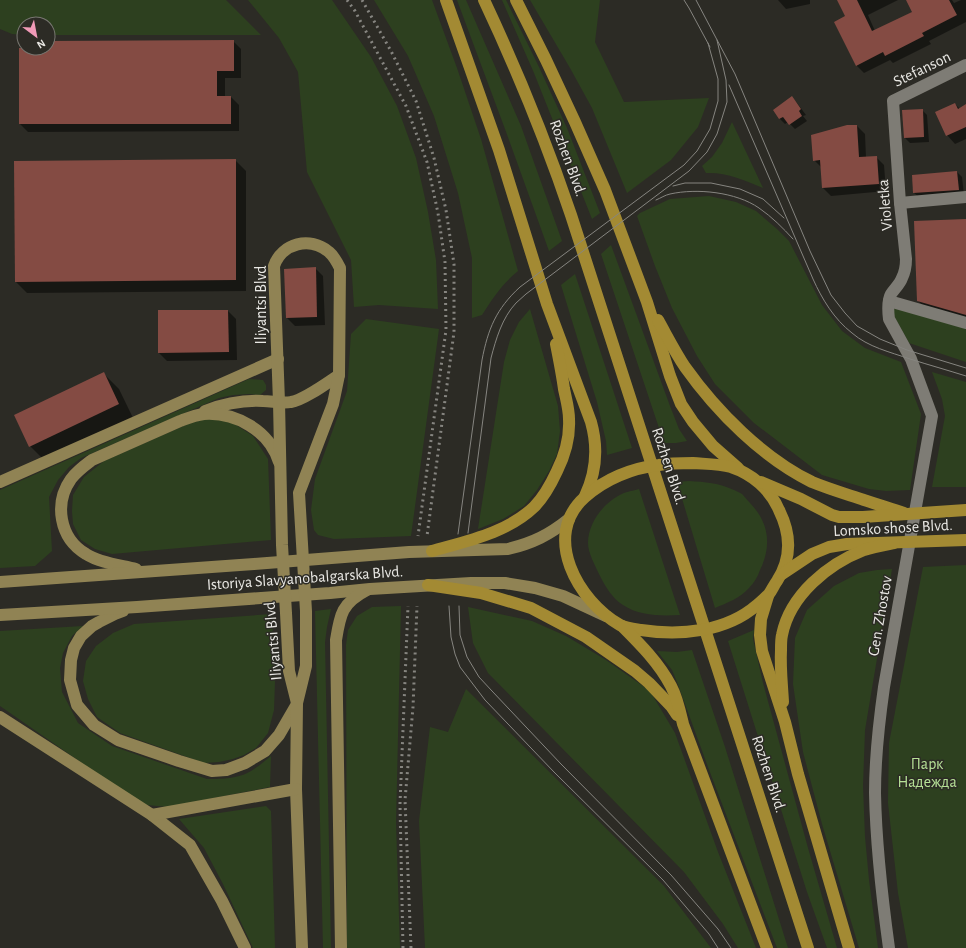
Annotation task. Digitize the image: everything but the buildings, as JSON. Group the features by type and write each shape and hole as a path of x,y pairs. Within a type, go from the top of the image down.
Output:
{"main road":[{"path":"446,0 499,150 549,309 591,422 596,441 596,454 591,480 584,498 576,508 566,526 567,557 571,569 587,597 597,608 621,626 644,649 663,673 671,686 683,724 767,948"},
{"name":"Rozhen Blvd.","path":"484,0 518,74 555,167 590,271 808,948"},
{"name":"Rozhen Blvd.","path":"516,0 550,67 605,190 647,302 670,376 681,404 693,422 713,446 765,488 777,504 785,522 788,544 786,563 782,574"},
{"name":"Iliyantsi Blvd","path":"297,703 289,671 282,546 280,402 274,266 282,252 305,243 322,247 330,253 340,268 339,375 332,404 300,494 306,611 306,666 297,703 296,790 302,948"},
{"path":"647,302 684,366 717,407 753,442 784,465 811,481 832,490 904,513"},
{"path":"432,551 477,538 513,523 535,506 551,485 562,460 568,439 569,420 549,309"},
{"path":"0,482 278,359"},
{"path":"147,572 100,560 84,554 71,541 63,524 61,506 62,497 73,476 92,460 212,408 250,401 290,402 302,398 339,375"},
{"path":"180,421 203,414 215,414 238,419 258,431 266,439 273,448 281,469"},
{"name":"Lomsko shose Blvd.","path":"584,498 598,487 619,475 659,464 693,463 731,467 839,517 862,517 962,510"},
{"name":"Istoriya Slavyanobalgarska Blvd.","path":"0,582 409,552 508,549 524,545 548,534 569,519"},
{"name":"Lomsko shose Blvd.","path":"782,574 812,554 829,547 847,544 960,540"},
{"path":"785,722 780,664 782,636 786,620 795,602 807,588 823,574 850,556 866,549 894,543"},
{"path":"621,626 639,630 672,633 704,629 729,622 751,610 768,596 782,574"},
{"path":"471,587 505,582 535,588 563,596 607,616"},
{"name":"Istoriya Slavyanobalgarska Blvd.","path":"0,616 330,593 404,586 428,585 471,587"},
{"path":"471,587 481,593 530,608 586,637 635,671 649,683 671,706 683,724"},
{"path":"341,948 336,640 338,622 345,606 357,595 370,589"},
{"name":"Rozhen Blvd.","path":"768,596 761,619 760,635 762,651 785,722 798,774 849,948"},
{"path":"137,607 116,614 92,626 81,636 74,648 70,660 70,680 77,704 94,725 118,740 212,771 226,770 245,763 265,751 279,735 297,703"},
{"path":"0,717 152,815 190,845 222,901 245,948"},
{"path":"152,815 296,790"}],"street":[{"name":"Stefanson","path":"893,101 966,65"},
{"name":"Violetka","path":"889,300 891,294 903,278 906,269 893,101"},
{"path":"900,203 966,197"},
{"path":"889,300 966,323"},
{"name":"Gen. Zhostov","path":"889,300 889,319 911,359 932,416 878,725 876,822 889,948"}],"green space":[{"path":"0,0 226,0 261,35 56,35 56,16 16,16 16,34 0,29"},
{"path":"248,0 332,0 371,57 397,106 416,158 428,212 436,260 438,309 379,305 354,307 351,260 307,172 298,72 279,38"},
{"path":"374,0 432,0 457,68 481,139 518,271 502,287 482,315 472,318 472,258 458,193 434,116 408,56"},
{"path":"457,0 466,0 521,126 562,241 549,251 505,129"},
{"path":"502,0 506,0 567,128 600,213 592,219 534,73"},
{"path":"530,0 600,0 595,42 624,102 709,98 698,127 671,160 627,193 592,108"},
{"path":"732,122 763,188 728,175 706,173 702,166 712,157 722,143"},
{"path":"709,196 736,202 756,211 777,229 789,241 822,305 842,331 865,348 901,362 921,414 910,490 886,491 869,489 822,475 754,423 715,384 697,356 672,308 637,216 640,213 670,199"},
{"path":"611,245 670,406 679,429 687,441 664,443 601,254"},
{"path":"575,274 632,448 607,455 606,441 597,402 561,285"},
{"path":"895,306 966,327 966,362 909,343 893,314"},
{"path":"530,309 558,406 560,431 557,454 549,471 537,490 524,506 503,519 478,529 504,362 510,340 519,322"},
{"path":"366,319 439,329 411,536 334,539 318,535 314,530 311,510 315,479 347,391 351,334"},
{"path":"932,372 966,382 966,487 932,487 945,416 942,399"},
{"path":"249,379 263,380 266,385 266,390 260,395 233,395 219,398 81,458 69,467 58,480 49,497 52,551 35,566 0,568 0,490"},
{"path":"211,417 233,423 253,436 268,459 271,540 112,554 95,549 81,540 73,524 72,511 73,495 84,477 104,461 188,424"},
{"path":"689,481 717,484 742,494 761,518 767,535 764,561 754,582 742,595 715,608 677,482"},
{"path":"639,489 680,615 643,613 629,609 623,605 615,599 606,587 590,555 588,543 590,529 601,510 618,496"},
{"name":"Парк Надежда","path":"966,565 966,948 908,948 898,893 888,803 889,743 923,567"},
{"path":"892,569 865,730 863,786 865,837 878,948 859,948 822,824 803,752 793,684 795,638 807,610 834,586 859,573"},
{"path":"401,606 396,823 400,948 347,948 346,645 348,630 357,616 372,607"},
{"path":"468,607 532,621 566,636 606,660 650,691 675,733 718,852 756,948 738,948 723,924 684,872 488,673 473,643"},
{"path":"331,609 325,642 331,948 323,948 315,611"},
{"path":"272,614 275,681 274,710 268,733 256,748 233,759 204,763 120,733 97,717 88,699 83,681 86,661 96,646 113,633 134,624"},
{"path":"83,626 72,636 63,653 60,668 62,692 78,723 112,746 207,779 227,778 243,775 256,768 271,756 270,787 168,807 147,805 128,795 0,706 0,631"},
{"path":"754,630 753,639 763,683 837,948 827,948 807,892 728,641"},
{"path":"692,650 725,747 788,948 777,948 677,682 672,670 657,651 677,652"},
{"path":"466,689 664,886 711,948 425,948 419,821 430,727 448,732"},
{"path":"266,806 271,811 275,948 253,948 223,884 204,848 179,819"}],"tram line":[{"path":"684,0 710,47"},
{"path":"696,0 735,74 810,251 831,295 857,326 880,339 907,350 966,368"},
{"path":"468,533 491,358 497,336 503,322 511,309 526,294 689,171 707,152 717,134 727,102 726,80 717,40"},
{"path":"458,534 482,360 487,339 494,320 505,303 520,287 684,165 697,151 710,129 718,101 718,79 708,43"},
{"path":"729,85 813,279 820,294 834,315 858,338 872,346 966,376"},
{"path":"673,186 685,183 711,183 740,189 763,199 784,218"},
{"path":"656,200 670,194 692,191 716,193 739,198 759,208 793,239"},
{"path":"449,606 451,637 455,654 460,667 485,700 554,772 663,880 709,934 718,948"},
{"path":"459,606 460,635 467,657 479,677 561,764 671,875 718,929 731,948"}],"railway":[{"path":"347,0 355,11 406,106 427,162 438,213 445,262 446,330 418,536"},
{"path":"362,0 391,51 416,101 434,158 446,210 454,264 454,332 427,536"},
{"path":"403,948 400,804 408,606"},
{"path":"411,948 405,800 413,707 417,606"}]}
